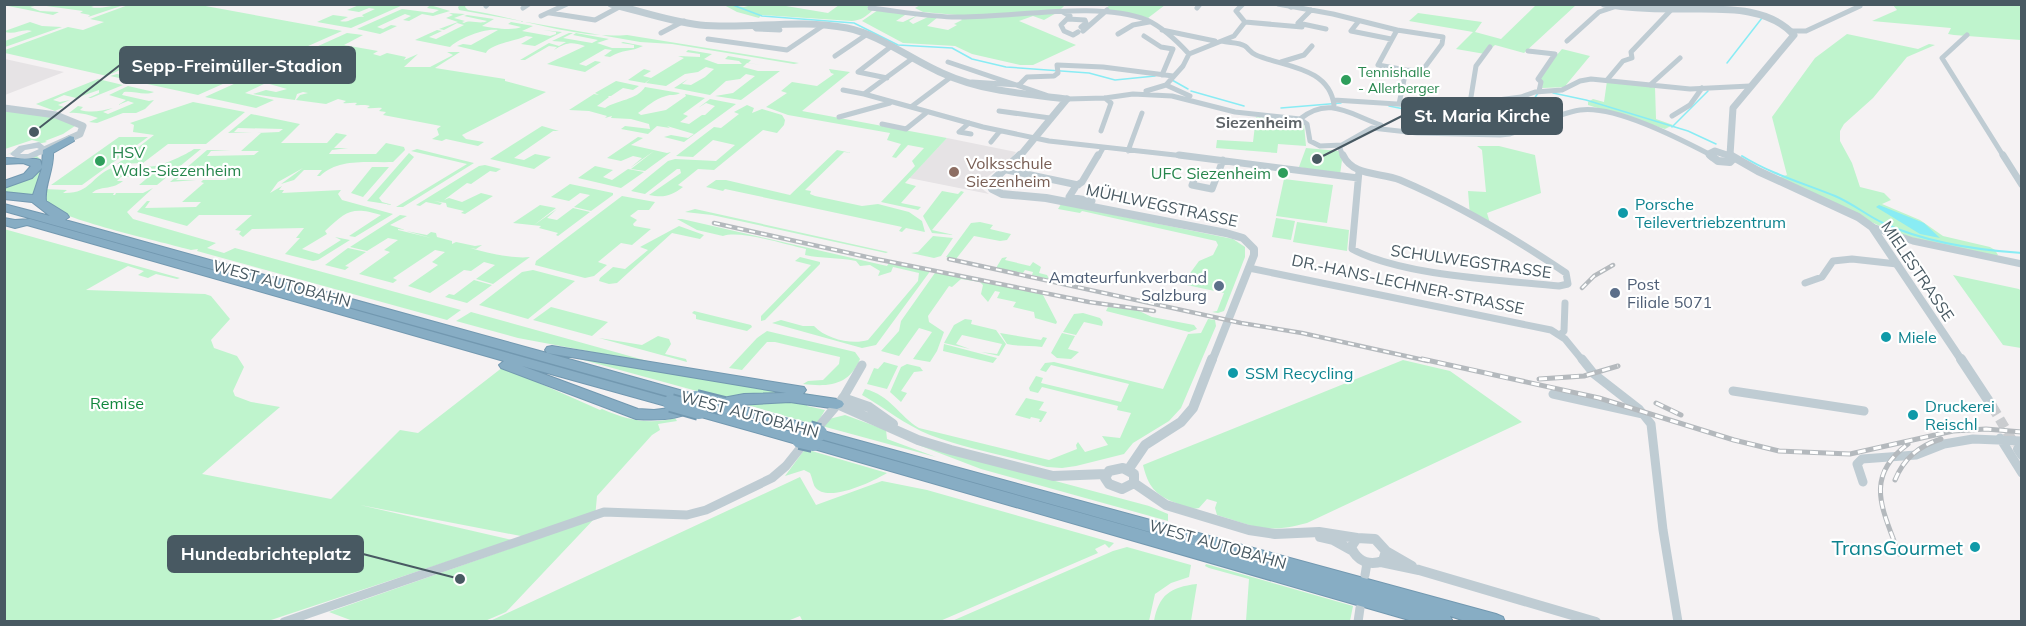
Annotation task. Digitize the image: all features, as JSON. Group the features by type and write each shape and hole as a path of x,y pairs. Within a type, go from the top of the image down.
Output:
{"highway":[{"path":"4,159 23,160 47,152 73,137"},
{"path":"20,155 40,154"},
{"path":"4,185 31,174 37,167 40,154"},
{"path":"40,154 48,166 39,193 40,202"},
{"path":"4,195 23,196 40,202 55,214 68,219 74,226"},
{"name":"WEST AUTOBAHN","path":"4,207 510,347 808,439 1444,621"},
{"name":"WEST AUTOBAHN","path":"4,216 671,403 724,406 808,439 1496,621"},
{"path":"4,221 15,224 26,222"},
{"path":"510,347 545,349 840,401"},
{"path":"472,348 490,360 636,414 660,414 765,396 840,401"}],"main road":[{"path":"4,159 20,155 25,147 40,154"}],"street":[{"path":"523,8 529,4"},
{"path":"541,16 567,4"},
{"path":"610,4 700,25 824,25 847,28 951,77 1002,91 1058,99 1109,98 1133,94 1164,95 1251,115 1300,119 1307,124 1308,139 1311,143 1340,148 1366,132 1378,128 1417,133 1500,135 1577,111 1593,110 1723,155 1729,146 1733,108 1791,41 1794,35 1792,31"},
{"path":"1090,10 1095,4"},
{"path":"1243,4 1236,11 1245,22 1302,27"},
{"path":"1278,4 1293,5 1397,30 1445,37 1422,70 1406,70 1378,65 1397,30"},
{"path":"1604,4 1671,10 1743,11 1777,21 1792,31 1806,31 1860,6"},
{"path":"550,13 595,20 621,6"},
{"path":"1567,41 1599,12 1617,6"},
{"path":"870,8 964,17 1107,10 1150,22 1179,43 1189,54"},
{"path":"909,12 915,8"},
{"path":"1081,30 1086,23 1085,20 1068,19 1061,25 1064,31 1073,35 1081,30 1107,10"},
{"path":"1311,10 1298,23 1326,29"},
{"path":"1607,80 1623,61 1632,58 1631,52 1671,10"},
{"path":"1063,12 1070,16 1068,19"},
{"path":"661,33 684,21"},
{"path":"1118,34 1133,25 1150,22"},
{"path":"1109,98 1117,94 1154,90 1181,71 1189,54 1236,34 1245,22"},
{"path":"1359,22 1351,31 1391,39"},
{"path":"752,25 756,29 780,30"},
{"path":"708,39 787,50 824,25"},
{"path":"717,39 727,26"},
{"path":"1157,29 1243,46 1251,53 1304,70 1329,87 1334,103 1372,122 1399,130"},
{"path":"835,56 866,35"},
{"path":"1967,35 1942,58 2022,185"},
{"path":"1144,36 1161,47 1173,49 1162,75"},
{"path":"755,44 764,39"},
{"path":"1281,62 1304,55 1312,46"},
{"path":"1470,103 1472,78 1478,58 1490,47"},
{"path":"887,78 858,72 889,48"},
{"path":"1528,51 1555,54 1538,79 1539,91"},
{"path":"864,94 913,58"},
{"path":"1650,85 1680,58"},
{"path":"948,62 1058,99"},
{"path":"1019,86 1027,77 1054,76 1058,71 1057,65 1094,66 1162,75 1214,106"},
{"path":"1400,104 1406,70"},
{"path":"911,107 951,77"},
{"path":"1300,119 1318,108 1334,103 1400,104 1437,108 1521,97 1539,91 1562,90 1587,80 1702,88 1750,86"},
{"path":"963,81 1019,86"},
{"path":"1672,116 1677,115 1698,97 1702,88"},
{"path":"843,90 926,113 1034,138 1128,151 1358,175"},
{"path":"1101,131 1111,104 1109,98"},
{"name":"MÜHLWEGSTRASSE","path":"1066,99 1007,170 990,183 992,189 1002,194 1046,198 1238,236 1250,243 1254,249 1254,255 1192,408 1181,422 1145,445 1128,470"},
{"path":"839,117 891,102"},
{"path":"4,108 30,109 79,122 83,128 73,137 40,154"},
{"path":"999,111 1050,118"},
{"path":"882,124 906,129 926,113"},
{"path":"1128,151 1142,113"},
{"path":"1366,132 1364,130 1372,122"},
{"path":"969,123 959,132 971,135"},
{"path":"991,142 1000,131"},
{"path":"1092,201 1069,197 1103,148"},
{"path":"1340,148 1346,161 1358,175"},
{"name":"MIELESTRASSE","path":"1723,155 1858,217 1872,227 1992,406"},
{"path":"1197,173 1192,185 1212,189 1223,160"},
{"path":"1007,170 1078,185"},
{"name":"SCHULWEGSTRASSE","path":"1358,175 1386,175 1434,195 1543,257 1566,273 1568,284 1559,286 1485,278 1380,262 1358,255 1352,249 1358,175"},
{"path":"1872,227 1913,241 2022,264"},
{"path":"1805,283 1822,278 1833,261 1852,259 1897,264"},
{"name":"DR.-HANS-LECHNER-STRASSE","path":"1249,267 1551,330 1569,343 1594,374 1645,415"},
{"path":"1560,335 1564,331 1565,303"},
{"path":"284,621 604,512 627,510 686,515 704,511 772,478 840,401 864,366"},
{"path":"1733,391 1864,411"},
{"path":"1553,394 1645,415 1653,430 1662,530 1678,621"},
{"path":"840,401 918,440 951,450 1046,475 1106,474 1118,468 1128,470 1135,477 1134,483 1127,488 1117,489 1109,484 1106,474"},
{"path":"1863,482 1857,464 1862,459 1916,455 1956,441 2000,438 2020,448"},
{"path":"2000,438 2022,473"},
{"path":"1134,483 1166,505 1215,521 1262,533 1312,534 1333,540 1351,550 1366,569 1383,557"},
{"path":"1312,534 1319,532 1375,540 1383,557 1419,570 1596,621"},
{"path":"1351,550 1351,544 1358,538"},
{"path":"1358,621 1360,608"}],"shaded area":[{"path":"5,59 64,72 5,95"},
{"name":"Volksschule Siezenheim","path":"947,138 1016,152 1008,162 980,182 981,188 989,194 909,178"}],"green space":[{"path":"32,4 97,5 91,7 98,8 124,5 88,17 90,15 80,13 83,11 39,5 30,7 40,11 59,12 53,15 8,6"},
{"path":"131,4 200,5 342,31 198,95 110,76 117,74 146,80 153,76 122,69 107,76 5,53 5,50 68,27 83,30 104,22 90,19"},
{"path":"872,4 867,9 873,10 861,19 852,21 761,15 759,18 737,12 724,5 744,7 780,5 828,13 839,5"},
{"path":"922,4 1065,5 1044,20 1033,16 1019,21 1076,45 1033,65 1020,65 972,54 955,46 903,43 862,21 878,10 908,13 896,21 903,22 918,15 909,21 913,24 928,17 938,17 927,26 948,30 962,20 957,15 923,12 915,8"},
{"path":"359,5 403,5 351,28 317,22 333,15 348,17 340,21 364,17 362,15 375,9 369,8 359,12 347,10"},
{"path":"430,5 450,11 433,16 422,14 409,21 403,20 411,16 405,14 377,27 383,29 391,25 397,26 380,34 357,29 402,9 433,13 439,10 427,8"},
{"path":"460,5 466,5 468,10 520,21 459,10"},
{"path":"1110,5 1165,5 1148,18 1105,9"},
{"path":"1536,5 1576,5 1524,53 1495,45 1485,54 1456,49 1473,32 1409,21 1418,13 1482,22 1475,32 1501,39"},
{"path":"1893,5 2021,5 2021,40 1954,35 1948,34 1951,28 1872,21 1897,10"},
{"path":"449,13 465,14 454,18 465,21 462,22 464,23 487,21 464,16 467,15 494,19 482,26 486,27 508,29 521,27 508,24 511,22 533,26 522,31 550,36 556,32 543,30 562,32 535,46 521,44 533,37 526,36 492,47 486,53 457,46 471,45 498,30 471,35 450,47 415,40 437,30 442,31 429,37 436,39 464,25 457,23 444,30 439,29 458,22 446,18 453,15"},
{"path":"520,21 599,35 567,31"},
{"path":"30,22 42,26 62,27 5,47 5,41 32,31 9,33 5,31"},
{"path":"347,33 363,35 344,45 378,51 373,54 380,56 387,53 406,57 404,60 418,54 404,67 430,67 453,55 447,52 460,52 435,68 505,79 505,81 546,92 462,135 466,139 484,142 478,146 446,139 442,141 432,139 439,135 437,129 441,126 383,115 386,112 379,111 382,108 367,108 370,106 343,103 346,101 338,99 326,104 296,100 300,95 308,93 303,92 297,94 295,100 253,94 266,90 276,92 287,89 266,83 245,93 274,100 256,108 205,97"},
{"path":"573,33 563,38 592,43 598,40 573,35 576,33 609,39 597,43 612,48 634,48 634,45 621,43 623,42 643,46 610,57 604,56 612,50 605,49 579,64 586,66 595,61 601,62 585,72 547,64 585,46 576,44 566,44 554,50 557,47 549,46 525,60 520,60 549,43 559,46 566,42 552,41"},
{"path":"1847,34 1918,49 1929,44 1935,45 1907,57 1873,98 1844,124 1840,131 1840,141 1852,163 1860,187 1884,193 1891,200 1882,204 1920,220 1943,236 1990,247 1998,255 1994,257 1897,234 1777,178 1787,175 1772,117 1815,58"},
{"path":"599,35 627,35 799,63 794,64 672,44 640,42"},
{"path":"1562,49 1590,56 1566,85 1567,87 1542,88 1543,82 1540,79"},
{"path":"688,50 712,54 704,59 718,64 742,64 739,61 725,59 728,56 751,60 748,63 762,65 747,63 743,67 758,71 780,71 741,100 715,96 733,93 755,76 746,74 740,79 726,81 710,95 674,88 688,79 682,84 691,85 714,69 706,67 698,72 685,74 666,86 646,83 650,79 645,83 628,80 644,69 651,71 643,76 651,78 684,58 678,56 700,57 700,54 686,52"},
{"path":"829,69 850,72 802,111 947,138 905,183 916,186 901,203 921,207 918,210 881,202 915,166 912,161 924,148 908,145 896,158 892,157 901,144 887,140 890,133 788,115 766,107 787,93 781,91 792,82 817,86 834,74"},
{"path":"98,79 123,85 91,98 88,98 99,93 99,90 76,98 64,95 53,100 60,102 70,100 58,105 64,107 55,111 36,104"},
{"path":"616,81 639,86 633,90 623,88 608,96 597,106 605,108 637,95 645,87 680,93 654,101 638,113 641,115 666,110 686,96 685,94 705,98 683,114 688,116 680,122 689,124 715,106 706,103 698,108 710,99 736,104 684,142 664,137 671,135 688,138 694,134 667,126 670,128 657,126 648,134 621,129 625,126 650,129 649,124 631,119 611,118 612,116 605,118 607,116 589,111 569,110 594,94 599,95 595,93"},
{"path":"1607,81 1655,87 1656,119 1673,125 1665,129 1588,105 1588,102 1593,99 1604,102"},
{"path":"128,86 154,92 147,94 124,92 122,95 154,100 145,109 136,113 123,113 97,123 89,122 98,118 80,113 69,113 78,106 83,107 80,110 88,111 113,108 103,112 108,114 134,103 128,101 118,105 126,100 109,95"},
{"path":"193,102 245,112 206,144 168,144 143,163 117,164 154,135 133,132 134,125 130,123"},
{"path":"747,105 754,108 752,113 762,109 782,115 785,120 784,125 777,133 763,130 714,170 698,169 678,185 683,187 671,194 649,195 681,173 680,169 645,194 631,191 668,161 675,159 716,161 735,145 713,140 693,157 676,156 714,127 721,128 739,114 734,112"},
{"path":"5,109 73,122 75,126 45,141 47,142 22,147 5,156 20,147 40,142 32,140 5,149"},
{"path":"251,114 300,124 281,143 327,143 336,133 347,135 334,148 348,148 332,150 329,154 376,154 386,143 404,147 405,150 393,162 345,164 336,166 320,176 317,176 322,170 304,170 294,180 281,184 303,168 278,182 270,193 282,186 279,190 284,190 282,193 341,190 338,194 342,200 393,214 355,237 349,236 381,215 356,211 344,215 325,231 327,234 302,249 319,254 341,240 335,237 350,240 313,261 285,254 300,238 296,238 304,228 252,229 243,237 239,234 241,231 235,230 252,215 199,215 187,226 137,212 147,201 150,201 145,208 196,207 201,202 182,202 204,183 201,182 203,180 226,180 231,175 182,175 176,180 196,180 170,182 207,150 231,150 211,151 207,156 254,155 259,151 241,151 261,133 257,133 279,132 283,129 238,128 234,132 252,132 228,133"},
{"path":"1256,117 1299,121 1304,124 1306,146 1278,144 1277,153 1216,148 1217,140 1253,142"},
{"path":"542,126 559,131 553,131 514,158 524,160 535,154 551,157 534,169 490,159"},
{"name":"HSV Wals-Siezenheim","path":"119,137 148,137 82,185 51,185"},
{"path":"638,137 643,138 631,145 671,152 645,171 631,169 654,151 630,168 642,158 633,156 621,161 607,158"},
{"path":"1477,146 1499,146 1535,155 1541,193 1487,213 1490,223 1470,216 1468,191 1486,192 1482,150"},
{"path":"1306,148 1339,151 1342,160 1340,175 1299,167"},
{"path":"194,149 201,149 157,185 139,185 158,169 139,169 128,177 121,177 117,181 123,181 118,184 92,193 114,193 115,195 116,193 143,193 153,188 127,212 133,219 216,243 207,248 224,253 235,248 461,310 447,320 197,251 198,249 191,250 74,218 59,212 45,199 44,189 67,190 63,193 80,191 99,175 112,168 159,165"},
{"path":"417,149 474,163 403,207 396,207 467,164 411,151"},
{"path":"837,150 852,153 844,152 805,190 811,191 810,194 815,196 862,206 878,204 909,212 922,221 925,232 906,228 902,232 899,231 902,227 725,189 723,191 706,187 716,180 726,180 790,195"},
{"path":"409,153 414,157 379,198 382,202 393,205 367,201"},
{"path":"37,156 44,163 36,197 5,194 5,186 41,166 38,160 31,157"},
{"path":"485,165 501,169 496,172 490,171 471,184 467,183 444,200 449,198 462,202 481,193 493,196 465,214 461,213 464,211 447,207 446,203 434,201 442,203 440,205 426,202 420,206 416,205 479,166"},
{"path":"595,166 613,170 603,177 612,180 628,169 644,172 621,188 578,178"},
{"path":"372,167 389,167 363,197 351,193"},
{"path":"1284,179 1333,185 1327,223 1276,216"},
{"path":"570,184 613,193 613,195 591,211 574,207 590,195 580,193 569,201 551,197"},
{"path":"942,191 958,194 961,191 964,192 932,230 954,235 932,233 923,216"},
{"path":"622,196 655,202 649,210 638,210 630,216 637,220 634,226 651,229 632,245 621,243 598,262 607,265 594,276 585,278 535,265 536,261"},
{"path":"1061,204 1233,239 1245,247 1245,257 1224,311 1212,312 1217,311 1224,293 1168,281 1188,276 1199,261 1213,255 1218,245 1216,241 1082,211 1080,213 1058,209"},
{"path":"540,205 556,208 534,225 557,209 547,218 557,220 573,208 590,212 558,236 556,235 558,233 539,228 541,226 513,223"},
{"path":"695,209 888,252 712,215 685,212"},
{"path":"400,215 407,216 390,225 405,230 398,230 431,238 406,231 427,235 431,232 436,233 437,237 452,241 452,244 456,242 482,245 476,249 470,248 492,254 530,257 493,284 476,279 495,265 484,262 471,271 464,270 430,293 408,286 438,265 432,262 445,252 435,250 393,278 397,280 393,283 359,274 390,252 384,250 398,240 388,238 367,251 350,247"},
{"path":"1276,218 1295,221 1291,240 1272,237"},
{"path":"677,219 887,266 889,263 931,270 876,345 862,348 772,323 781,320 803,326 814,326 825,334 847,341 868,340 918,281 919,273 893,267 891,272 878,276 880,271 870,265 860,266 856,261 805,255 806,249 764,239 741,235 723,236 697,230"},
{"path":"980,222 993,225 990,229 1011,234 1007,240 1000,241 974,236 956,259 946,257 971,223"},
{"path":"1297,222 1349,230 1347,251 1293,242"},
{"path":"679,226 704,235 700,239 672,233 617,283 609,284 599,281 613,267 625,269 648,250 640,247"},
{"name":"Remise","path":"4,229 180,278 156,274 148,278 138,275 144,271 128,266 86,290 205,294 211,296 230,319 211,340 214,348 237,356 244,367 233,391 235,396 251,402 280,407 202,474 331,499 400,430 418,433 503,367 600,410 638,420 656,421 675,418 677,421 658,424 660,430 652,435 597,496 595,518 506,612 485,621 353,621 329,612 520,545 521,536 360,505 512,540 268,621 5,621"},
{"path":"933,236 953,238 941,256 934,258 911,253 918,252"},
{"path":"348,248 366,252 345,266 349,267 345,270 325,265"},
{"path":"800,257 820,262 820,264 765,320 761,321 761,316 811,265 795,261"},
{"path":"1007,257 1005,260 1030,266 1033,262 1041,267 1039,273 1047,275 1049,279 1032,275 1033,272 1025,270 1023,273 996,268 1002,258"},
{"path":"533,270 575,281 528,319 479,305 522,272"},
{"path":"937,270 1042,293 1057,322 1056,324 1035,318 1034,312 1013,307 1016,302 997,298 1000,292 995,291 988,302 981,294 983,285 980,282 961,279 952,287 949,286 928,316 929,322 944,332 930,362 913,359 932,332 919,328 899,356 881,351 899,331 901,321"},
{"path":"1953,275 2019,289 2022,292 2021,348 2003,345"},
{"path":"474,280 492,285 467,303 445,297 449,294 454,295"},
{"path":"551,307 608,322 592,336 533,320"},
{"path":"1108,307 1137,310 1152,317 1194,325 1197,329 1189,332 1106,311"},
{"path":"694,311 752,327 747,331 696,319 696,315 692,313"},
{"path":"471,312 662,365 518,338 456,321"},
{"path":"1083,313 1100,318 1103,322 1102,326 1084,322 1076,335 1063,332 1074,314"},
{"path":"965,319 972,320 971,324 996,330 1006,344 999,356 981,352 997,354 1002,344 962,335 956,344 970,349 944,343 954,325"},
{"path":"1208,319 1215,320 1216,326 1181,408 1169,421 1133,443 1124,454 1076,466 1047,467 944,440 912,426 862,395 865,389 881,396 919,428 1049,460 1077,449 1078,442 1085,452 1108,445 1102,436 1120,438 1131,413 1117,410 1118,406 1042,387 1038,393 1030,391 1029,388 1036,376 1043,378 1041,383 1121,402 1129,384 1051,365 1046,372 1040,370 1045,363 1054,362 1163,389 1188,334 1201,333"},
{"path":"767,331 855,352 860,359 850,375 844,380 829,385 803,384 808,381 823,380 839,364 840,357 775,342 767,342 742,370 729,368 757,338"},
{"path":"1000,333 1041,340 1043,337 1047,338 1042,347 1016,345 1007,344"},
{"path":"1062,333 1075,336 1068,349 1079,352 1071,359 1057,358 1051,353"},
{"path":"658,336 669,339 671,344 665,354 686,359 687,362 599,338 642,345"},
{"path":"944,344 997,358 993,363 943,351"},
{"path":"565,355 827,397 726,399"},
{"path":"1403,360 1450,371 1522,422 1307,523 1281,528 1261,528 1217,515 1215,508 1217,502 1207,499 1199,508 1184,507 1158,493 1147,479 1143,465"},
{"path":"884,362 898,366 887,389 867,384 874,368 878,369"},
{"path":"907,364 920,367 923,371 914,372 901,391 907,393 901,402 890,392 901,367"},
{"path":"760,398 808,403 807,406 825,410 816,425 737,402"},
{"path":"1026,398 1044,402 1039,410 1047,412 1041,422 1039,422 1040,419 1015,415"},
{"path":"845,415 886,430 887,439 936,457 822,426 829,419"},
{"path":"913,443 1149,506 1168,514 1168,521 981,469"},
{"path":"805,449 887,473 851,489 840,492 821,492 815,487 810,473 804,470 785,476"},
{"path":"800,477 816,505 882,481 927,490 1114,543 1109,548 1105,544 1095,549 1098,553 940,621 803,622 800,616 785,622 490,621"},
{"path":"1127,547 1191,565 1189,577 1171,583 1155,594 1149,621 952,621 1113,551"},
{"path":"1206,564 1353,606 1350,621 1246,621 1249,579 1209,568 1205,566"},
{"path":"1197,584 1191,621 1154,621 1159,605 1167,594 1180,587"}],"water":[{"path":"1879,205 1924,223 1940,238 1920,234 1876,207"}],"waterway":[{"path":"730,4 762,16 854,23 898,45 952,48 972,59 1006,67 1089,73 1115,80 1155,76"},
{"path":"1727,63 1762,18"},
{"path":"1172,80 1188,89"},
{"path":"1191,91 1244,106"},
{"path":"1673,126 1708,91"},
{"path":"1529,100 1534,99 1538,93"},
{"path":"1553,93 1586,100 1673,126"},
{"path":"1509,101 1523,100"},
{"path":"1281,108 1341,103"},
{"path":"1389,106 1448,112 1483,104"},
{"path":"1673,126 1716,144"},
{"path":"1742,156 1776,173 1841,199 1877,220 1917,236 1987,250 2022,253"}],"tunnel":[{"path":"1992,406 2015,445"}],"railway":[{"path":"714,223 876,259 1089,302 1154,311"},
{"path":"949,259 1428,361"},
{"path":"1582,288 1594,276 1613,265"},
{"path":"1422,359 1599,398 1734,440 1779,451 1850,454 1953,431 1986,429 2022,432"},
{"path":"1539,379 1584,376 1618,366"},
{"path":"1656,403 1681,415"},
{"path":"1895,480 1903,465 1913,454 1941,439"},
{"path":"1899,554 1883,509 1881,482 1885,469 1894,456 1908,444"}],"place":[{"name":"Tennishalle - Allerberger","path":"1346,80"},
{"name":"Sepp-Freimüller-Stadion","path":"34,132"},
{"name":"St. Maria Kirche","path":"1317,159"},
{"name":"HSV Wals-Siezenheim","path":"100,161"},
{"name":"Volksschule Siezenheim","path":"954,172"},
{"name":"UFC Siezenheim","path":"1283,173"},
{"name":"Porsche Teilevertriebzentrum","path":"1623,213"},
{"name":"Amateurfunkverband Salzburg","path":"1219,286"},
{"name":"Post Filiale 5071","path":"1615,293"},
{"name":"Miele","path":"1886,337"},
{"name":"SSM Recycling","path":"1233,373"},
{"name":"Druckerei Reischl","path":"1913,415"},
{"name":"TransGourmet","path":"1975,547"},
{"name":"Hundeabrichteplatz","path":"460,579"}],"district":[{"name":"Siezenheim","path":"1259,122"}]}
